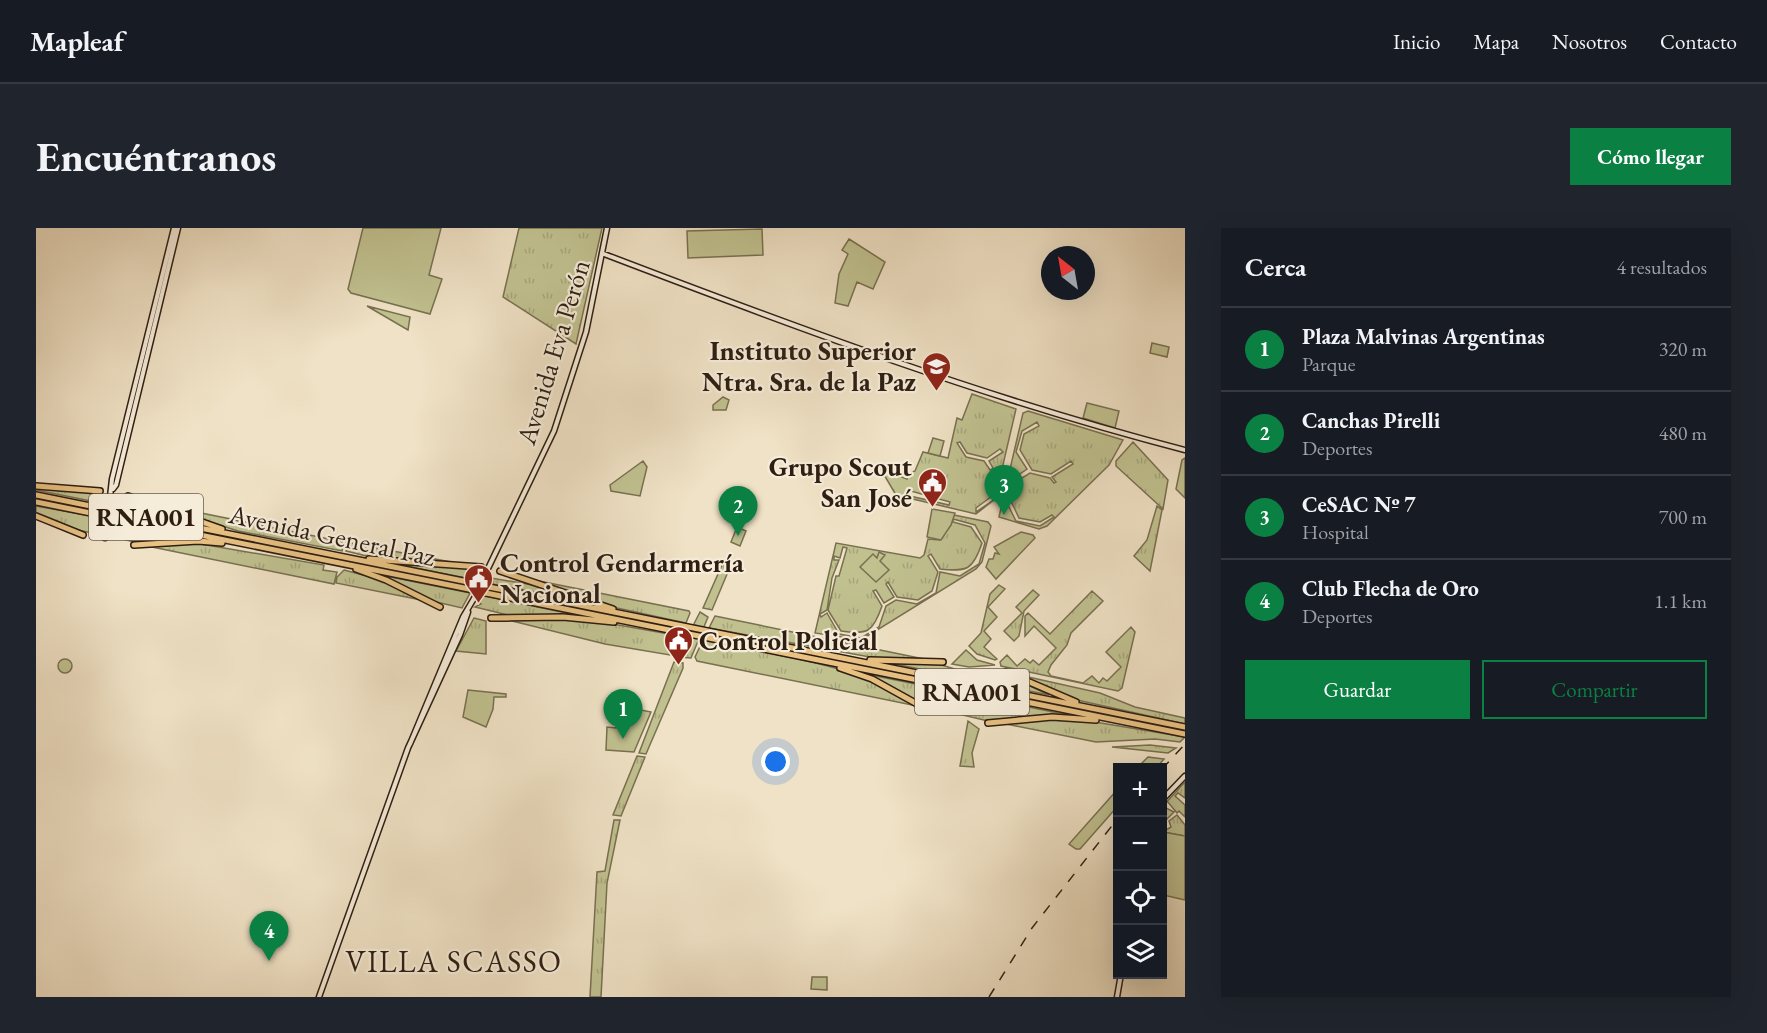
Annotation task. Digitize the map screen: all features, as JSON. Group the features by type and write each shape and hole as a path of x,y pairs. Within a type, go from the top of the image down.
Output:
{"highway":[{"path":"36,486 100,491"},
{"name":"Avenida General Paz","path":"36,495 339,556 651,626 839,657 1185,727"},
{"path":"128,496 256,539"},
{"name":"Avenida General Paz","path":"36,502 337,563 471,586"},
{"path":"36,516 82,535"},
{"path":"134,545 198,541 251,546"},
{"path":"339,556 481,567"},
{"path":"337,563 386,580 440,607"},
{"path":"500,571 634,616"},
{"name":"Avenida General Paz","path":"487,590 634,616 680,629"},
{"path":"491,618 571,617 651,626"},
{"name":"Avenida General Paz","path":"707,634 822,662 1185,734"},
{"path":"839,657 890,662 943,662"},
{"path":"822,662 872,679 928,710"},
{"path":"1006,672 1036,687 1095,709"},
{"path":"988,723 1052,717 1122,722"}],"main road":[{"path":"105,538 112,479 176,228"},
{"name":"Avenida Eva Perón","path":"482,581 554,431 586,332 608,228"},
{"path":"604,254 958,384 1118,433 1185,450"},
{"path":"319,997 410,745 410,738 476,595"},
{"path":"1167,795 1185,776"},
{"path":"1117,997 1120,979"}],"green space":[{"path":"363,228 441,228 429,275 442,279 430,314 351,293 348,289"},
{"path":"519,228 602,228 576,344 503,297"},
{"path":"762,229 763,255 688,258 687,231"},
{"path":"849,239 885,262 873,289 857,282 848,306 835,303 839,274 848,254 842,250"},
{"path":"367,306 410,317 408,330"},
{"path":"1152,343 1169,347 1167,357 1150,353"},
{"path":"972,394 1016,409 995,499 976,514 896,495 880,468 907,479 910,473 915,471 923,452 948,458 957,418 962,420","holes":["960,442 967,453 987,458 1000,449 1003,452 989,461 993,468 990,470 984,461 966,457 957,443","994,470 999,479 995,499 976,512 976,508 992,496 996,480 991,472","911,491 950,502 949,505 910,496 908,492"]},
{"path":"723,397 729,400 726,410 713,410 713,405"},
{"path":"1087,403 1119,411 1115,428 1083,418"},
{"path":"1028,411 1123,440 1109,465 1047,526 1039,529 999,517 1023,413","holes":["1037,422 1039,426 1024,434 1020,450 1032,470 1051,474 1071,461 1073,464 1052,477 1056,482 1054,483 1050,478 1030,473 1014,483 1010,499 1019,518 1040,522 1052,515 1054,517 1040,526 1016,521 1006,501 1011,480 1027,469 1016,452 1022,431"]},
{"path":"933,438 944,441 940,456 928,453"},
{"path":"1133,442 1168,480 1163,509 1116,466 1116,461"},
{"path":"1185,458 1185,498 1176,489 1182,460"},
{"path":"643,461 647,467 640,496 611,491 610,485"},
{"path":"36,487 96,493 101,496 102,494 107,497 106,504 36,490"},
{"path":"121,498 192,521 112,507 115,499"},
{"path":"147,502 349,543 348,548 343,547 342,551 238,531"},
{"path":"36,506 103,518 100,531 97,534 78,530 36,514"},
{"path":"1157,506 1162,510 1150,571 1134,556 1147,540"},
{"path":"932,509 955,513 951,525 941,540 927,537"},
{"path":"954,515 988,522 991,526 982,562 976,569 861,640 815,633 836,543 920,558 924,555 928,539 940,540 951,525","holes":["953,519 975,525 985,543 979,564 960,576 940,572 936,593 917,604 896,600 886,606 879,627 861,638 839,634 827,613 821,617 820,614 827,610 832,578 839,560 834,560 834,556 840,558 843,547 847,548 839,576 836,576 828,610 841,631 863,632 876,621 882,606 873,591 876,590 884,603 894,597 886,584 888,582 897,597 918,600 932,591 938,572 928,556 931,554 940,569 957,570 972,564 982,543 971,527 953,522"]},
{"path":"108,520 194,539 134,542 110,536"},
{"path":"737,527 746,531 740,546 731,542"},
{"path":"1021,532 1033,535 1035,538 996,579 986,567 989,559 993,559 995,553 999,554 994,547"},
{"path":"195,543 324,565 323,570 337,572 334,584 152,547"},
{"path":"350,543 451,562 370,557 346,551"},
{"path":"879,552 885,555 880,561 889,570 876,582 860,567 873,554 877,558"},
{"path":"385,562 479,569 480,572 476,580"},
{"path":"722,565 730,567 712,610 703,608"},
{"path":"344,570 382,580 421,600 336,583 337,577"},
{"path":"381,575 470,593 462,608 432,601"},
{"path":"491,578 539,586 586,602 487,583"},
{"path":"524,578 690,613 686,623 617,608"},
{"path":"999,585 1005,589 988,607 997,617 984,631 991,639 984,647 997,659 995,660 977,654 969,646 981,633 990,594"},
{"path":"1033,590 1039,595 1024,611 1019,636 1014,641 1004,631 1022,613 1016,607"},
{"path":"1092,591 1103,601 1071,633 1067,645 1048,672 1051,676 1083,683 1092,676 1099,683 1103,678 1107,681 1121,667 1106,652 1131,627 1135,632 1122,688 1118,691 1001,666 1000,662 1007,655 1017,666 1025,659 1030,663 1033,660 1039,665 1056,648 1034,626 1025,636 1025,616 1028,613 1050,634"},
{"path":"481,595 585,617 516,617 475,607 481,604 478,602"},
{"path":"700,612 708,617 691,658 677,657"},
{"path":"715,616 924,659 881,659 709,628"},
{"path":"474,618 486,621 486,654 456,651"},
{"path":"564,619 613,624 680,636 670,655 605,644 508,620"},
{"path":"719,637 1174,729 1154,726"},
{"path":"703,640 842,670 893,691 912,705 697,661 695,657"},
{"path":"966,650 977,660 995,665 969,667 952,664"},
{"path":"65,659 70,661 72,666 70,671 65,673 60,671 58,666 60,661"},
{"path":"674,662 683,663 683,668 646,754 639,753"},
{"path":"932,662 961,671 1003,673 1049,695 890,663"},
{"path":"866,674 1068,715 988,721 925,706"},
{"path":"1015,674 1100,693 1135,707 1185,718 1185,724 1068,698"},
{"path":"468,690 506,694 506,697 494,697 493,709 486,727 463,717"},
{"path":"621,706 651,712 634,752 606,750 607,727 616,728"},
{"path":"1046,718 1077,719 1185,737 1180,742 1155,739 1096,742 1006,724"},
{"path":"968,721 979,729 972,753 974,767 960,766"},
{"path":"1150,745 1176,748 1168,753 1112,747"},
{"path":"637,756 645,757 621,816 613,815"},
{"path":"1148,757 1164,759 1160,763 1142,763"},
{"path":"1185,782 1185,798 1178,793 1175,796 1185,805 1185,817 1179,811 1177,813 1167,801"},
{"path":"1113,794 1113,812 1080,849 1069,844"},
{"path":"1167,808 1174,812 1167,819"},
{"path":"1177,815 1185,825 1185,836 1167,833 1167,829 1171,827 1169,821"},
{"path":"614,820 620,820 607,883 601,997 590,997 597,872 605,871"},
{"path":"1167,833 1185,836 1185,900 1167,896"},
{"path":"812,977 827,977 827,990 811,989"}],"railway":[{"path":"1167,764 1185,744"},
{"path":"989,997 1032,928 1113,824"}],"place":[{"name":"Instituto Superior Ntra. Sra. de la Paz","path":"937,392"},
{"name":"Grupo Scout San José","path":"933,508"},
{"name":"CeSAC Nº 7","path":"1004,515"},
{"name":"Canchas Pirelli","path":"738,536"},
{"name":"Control Gendarmería Nacional","path":"479,604"},
{"name":"Control Policial","path":"678,666"},
{"name":"Plaza Malvinas Argentinas","path":"623,739"},
{"name":"Club Flecha de Oro","path":"269,961"}],"district":[{"name":"VILLA SCASSO","path":"454,961"}]}
